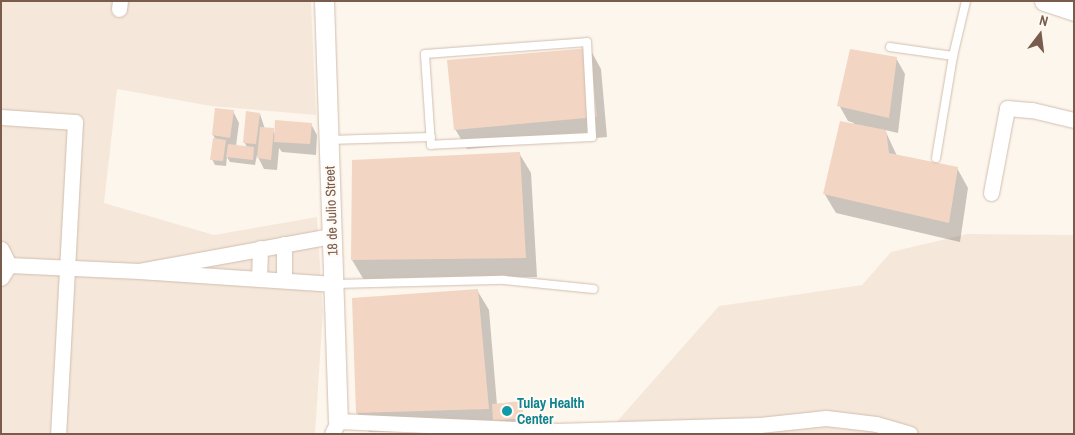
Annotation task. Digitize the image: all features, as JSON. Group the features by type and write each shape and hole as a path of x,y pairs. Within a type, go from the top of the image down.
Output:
{"street":[{"name":"18 de Julio Street","path":"324,1 331,236 335,284 336,431"},
{"path":"1044,1 1074,11"},
{"path":"991,193 1008,108 1032,110 1074,120"},
{"path":"1,118 75,122 58,434"},
{"path":"139,271 184,260 331,236"},
{"path":"284,244 284,280"},
{"path":"259,279 260,248"},
{"path":"1,249 9,265"},
{"path":"184,260 185,276"},
{"path":"9,265 139,271 185,276 335,284"},
{"path":"1,278 9,265"},
{"path":"336,431 555,431 760,425 826,418 876,424 910,434"}],"lane":[{"path":"936,158 953,56 966,1"},
{"path":"587,42 592,137 431,145 431,137 425,54 587,42"},
{"path":"890,46 953,56"},
{"path":"328,140 431,137"},
{"path":"335,284 504,280 594,290"}],"shaded area":[{"path":"1,1 311,1 316,115 211,106 117,89 104,203 214,235 317,217 323,311 315,434 1,434"},
{"path":"967,234 1074,235 1074,434 606,434 719,306 862,285 891,252"}],"building":[{"path":"590,48 597,117 454,130 447,60"},
{"path":"850,49 897,57 889,118 837,106"},
{"path":"215,108 234,110 230,138 212,135"},
{"path":"246,111 260,113 256,144 243,143"},
{"path":"275,120 312,123 310,144 274,142"},
{"path":"840,121 886,130 889,153 958,167 949,223 823,194"},
{"path":"260,127 274,128 271,160 257,158"},
{"path":"213,138 226,140 223,161 210,160"},
{"path":"228,144 254,147 253,160 226,157"},
{"path":"520,152 526,258 351,260 352,160"},
{"path":"478,289 489,409 356,413 352,298"},
{"name":"Tulay Health Center","path":"521,401 523,418 493,421 492,404"}],"place":[{"name":"Tulay Health Center","path":"507,411"}]}
